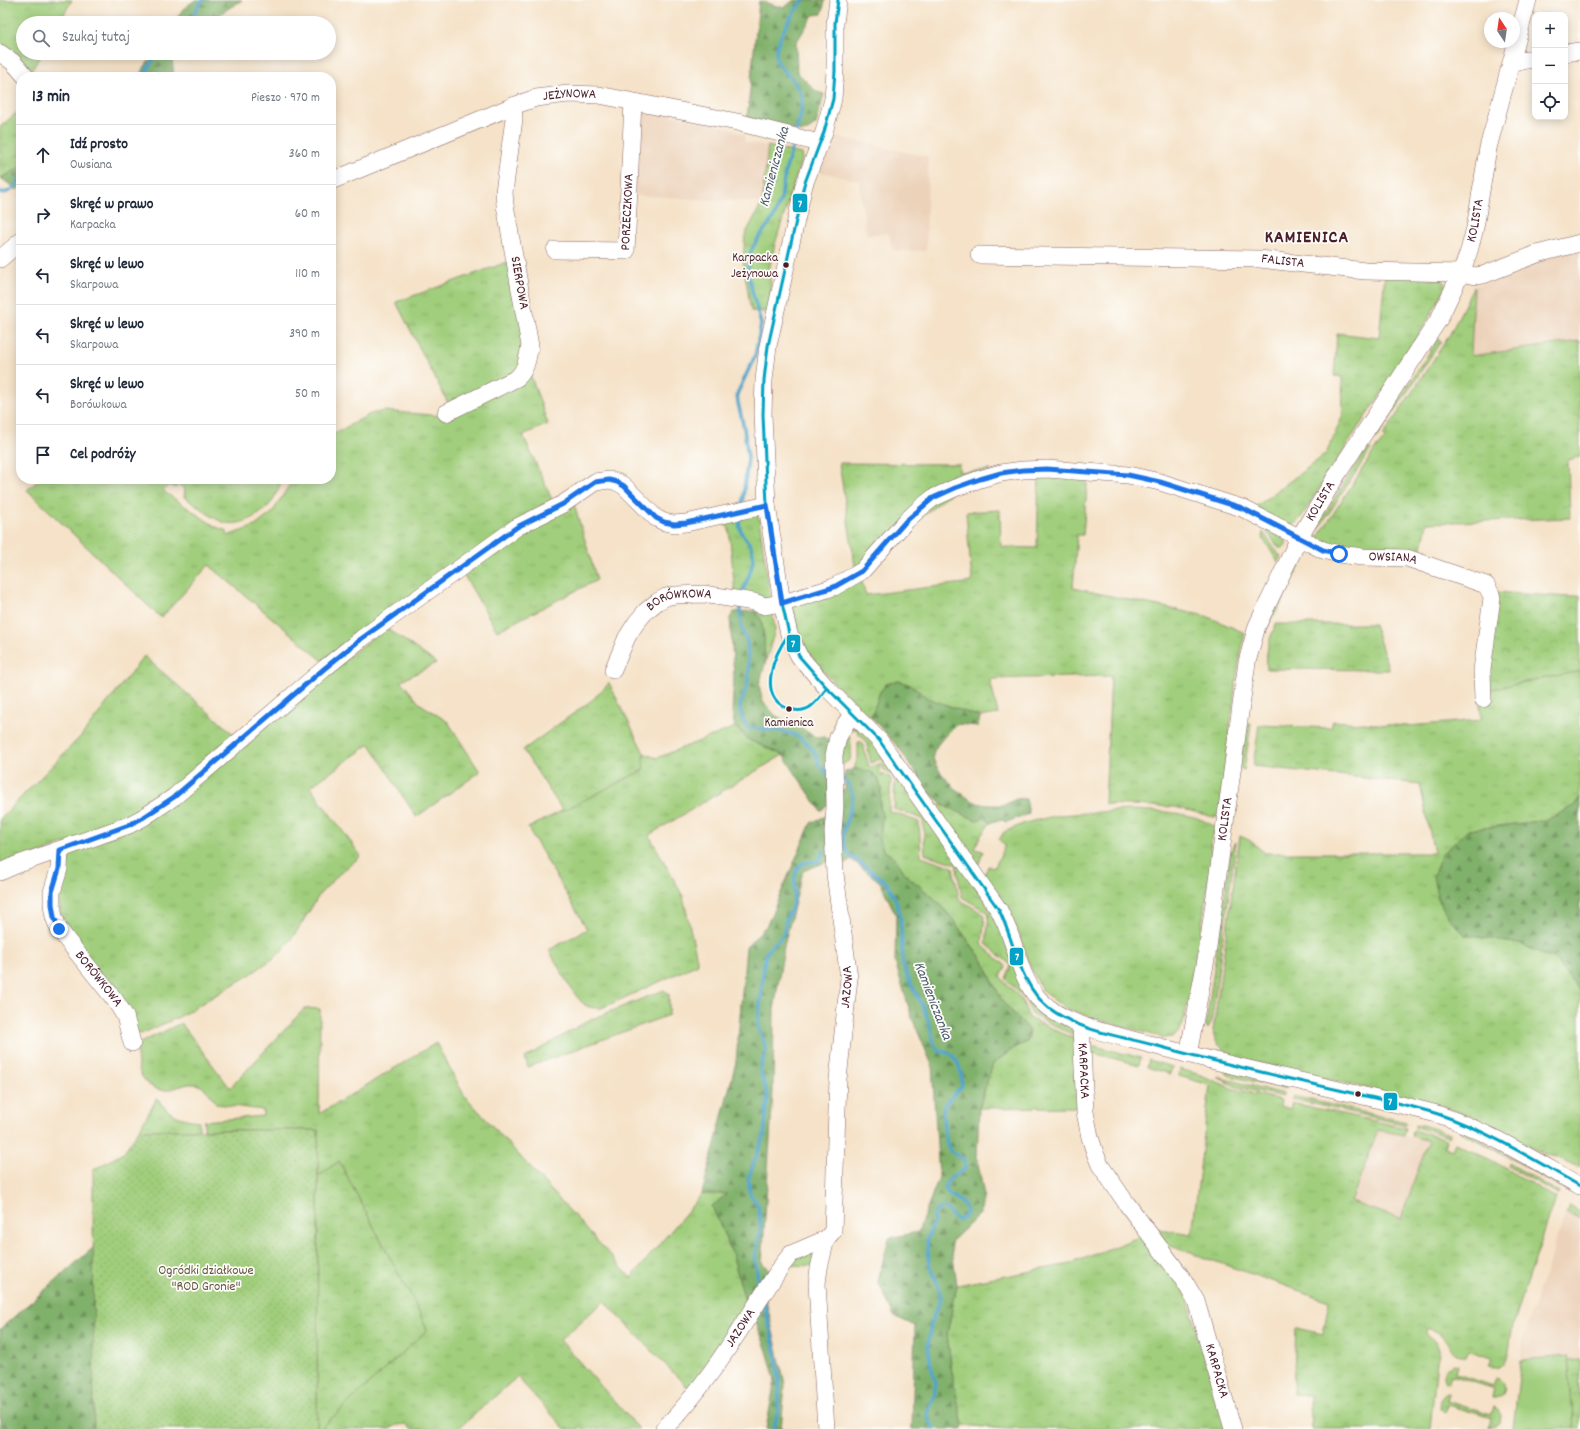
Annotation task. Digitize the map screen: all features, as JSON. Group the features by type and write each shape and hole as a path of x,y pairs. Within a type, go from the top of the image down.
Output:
{"street":[{"name":"KARPACKA","path":"838,0 835,23 835,71 833,98 804,185 788,250 765,363 759,507 789,634 799,656 827,688 879,740 890,754 999,910 1010,933 1029,985 1037,998 1064,1018 1081,1025 1085,1112 1095,1153 1100,1165 1183,1279 1196,1301 1233,1429"},
{"name":"KOLISTA","path":"1188,1055 1207,954 1247,662 1256,626 1299,538 1439,319 1461,273 1475,228 1488,148 1528,0"},
{"path":"1568,53 1580,51"},
{"path":"0,53 13,62 22,72"},
{"path":"1512,62 1532,59"},
{"name":"JEŻYNOWA","path":"336,179 513,106 536,98 578,94 599,95 737,122 819,143"},
{"name":"PORZECZKOWA","path":"555,250 626,251 633,102"},
{"name":"SIERPOWA","path":"446,413 517,378 523,373 526,366 530,346 504,192 514,119 513,106"},
{"name":"FALISTA","path":"979,255 1260,259 1365,271 1461,273 1475,276 1482,275 1537,254 1580,243"},
{"path":"0,259 16,245"},
{"name":"OWSIANA","path":"782,603 834,587 850,579 862,571 906,521 933,498 955,488 1001,473 1047,469 1128,475 1160,482 1242,508 1323,550 1363,557 1407,558 1486,585 1492,598 1482,670 1482,699"},
{"path":"0,872 129,825 161,807 361,639 517,527 563,504 595,482 609,480 617,482 624,486 647,511 656,518 664,522 674,524 686,523 759,507"},
{"name":"BORÓWKOWA","path":"613,670 627,637 646,611 657,602 675,595 703,594 754,602 765,606 782,603"},
{"name":"JAZOWA","path":"664,1429 693,1398 791,1254 826,1239 833,1231 838,1079 849,978 836,874 833,832 836,786 835,750 838,738 853,713"},
{"name":"BORÓWKOWA","path":"60,850 59,869 52,892 54,917 59,929 126,1016 132,1044"},
{"path":"1081,1025 1188,1055 1437,1114 1497,1139 1580,1186"},
{"name":"JAZOWA","path":"826,1239 817,1284 826,1429"}],"shaded area":[{"path":"639,108 735,129 735,132 744,134 745,142 768,146 762,203 631,195"},
{"path":"833,136 928,157 926,251 892,251 889,233 866,235 859,181 820,172"},
{"path":"1580,246 1580,341 1471,356 1474,286 1493,281 1492,277"},
{"path":"1378,1130 1428,1141 1401,1219 1351,1202"},
{"path":"1566,1213 1580,1220 1580,1359 1568,1360 1568,1356 1521,1360 1522,1341"}],"green space":[{"path":"0,0 72,0 63,16 16,16 16,60 38,60 31,72 29,72 0,46"},
{"path":"195,0 242,0 218,16 178,16 183,9"},
{"path":"794,0 825,0 822,14 813,15 796,43 797,72 817,92 824,94 816,124 807,131 802,132 747,119 759,1 784,8"},
{"path":"149,60 172,60 173,72 141,72"},
{"path":"16,113 16,170 0,179 0,127"},
{"path":"768,146 801,154 802,158 775,244 768,274 770,275 771,296 767,312 751,311 743,261 745,235 762,203"},
{"path":"16,170 16,189 1,178"},
{"path":"513,260 527,346 521,370 450,407 396,302"},
{"path":"1385,274 1441,280 1444,282 1446,287 1426,323 1401,361 1403,362 1357,429 1300,519 1294,525 1288,525 1254,508 1326,454 1343,415 1342,377 1334,376 1337,333 1379,338"},
{"path":"1474,286 1471,356 1580,341 1580,457 1568,460 1570,518 1427,523 1420,558 1369,554 1316,540 1376,448 1385,438 1383,436 1449,336"},
{"path":"1438,339 1441,341 1377,438 1375,438 1375,436"},
{"path":"528,368 548,424 523,435 553,502 323,661 209,565 161,618 27,490 34,484 281,484 274,498 266,508 250,519 232,524 221,522 184,497 185,489 179,485 175,488 169,485 163,491 216,527 227,531 227,536 255,526 272,513 290,484 336,484 336,433 370,414 384,411 445,416"},
{"path":"1366,449 1371,449 1318,530 1320,521"},
{"path":"839,463 959,464 959,472 991,470 966,480 856,572"},
{"path":"1039,472 1088,475 1083,535 1077,535 1073,588 1206,616 1245,633 1237,674 1219,816 1214,817 1175,807 1105,804 1111,676 990,679 998,714 980,717 926,698 913,686 899,681 886,684 880,692 871,717 828,677 813,659 804,644 792,605 860,576 866,595 972,582 966,512 1000,510 1001,547 1037,548"},
{"path":"574,504 597,580 497,631 462,572 523,532"},
{"path":"756,513 759,519 771,601 735,592 729,529 722,519"},
{"path":"1264,528 1286,540 1286,546 1279,548"},
{"path":"1263,532 1281,556 1278,562 1262,537"},
{"path":"1297,564 1300,565 1278,610 1272,617 1265,632 1271,616"},
{"path":"1494,592 1570,597 1580,595 1580,671 1485,690"},
{"path":"754,611 772,611 775,630 765,664 764,637 761,619"},
{"path":"754,611 761,619 764,637 765,664 759,685 763,702 776,716 793,722 815,737 824,737 830,742 829,804 821,811 783,755 749,740 735,727 732,713 734,676 730,618 734,612"},
{"path":"1276,624 1374,624 1389,670 1267,669 1268,646"},
{"path":"384,629 390,630 436,663 401,681 419,703 448,722 480,772 416,817 370,744 310,787 361,856 338,875 320,894 293,937 278,955 251,974 179,1017 141,1034 137,1033 63,925 58,897 67,853 123,832"},
{"path":"144,656 237,737 145,812 0,869 0,819 82,735"},
{"path":"1580,671 1580,797 1575,806 1547,820 1468,830 1465,935 1520,944 1555,959 1580,991 1580,1168 1562,1159 1544,1154 1474,1117 1430,1103 1238,1058 1221,1048 1216,1041 1213,1031 1240,836 1249,840 1265,853 1434,853 1420,784 1253,766 1259,725 1331,728 1332,721 1408,726 1481,720 1480,701 1485,690"},
{"path":"899,681 913,686 927,698 980,717 978,726 957,724 936,747 933,755 934,761 944,777 967,798 981,804 1001,805 1017,799 1026,799 1029,814 1006,822 1001,819 990,823 986,818 976,820 947,807 929,793 899,748 871,717 880,692 886,684"},
{"path":"609,683 644,753 643,770 563,811 523,750 592,700"},
{"path":"1251,724 1244,770 1239,767 1247,725"},
{"path":"735,727 749,740 783,755 649,835 683,896 698,964 602,1008 585,1005 575,995 549,950 587,929 528,828 643,770 644,753 657,758"},
{"path":"851,727 860,728 876,745 961,864 1001,927 1020,981 1030,998 1050,1018 1072,1029 1076,1036 1032,1015 1026,1000 1006,979 1011,965 986,944 989,913 962,897 956,864 925,854 923,819 894,809 895,776 883,769 884,759 871,763 866,741 861,735 858,735 857,729 848,729"},
{"path":"845,735 850,737 851,757 850,760 840,766"},
{"path":"858,742 862,742 869,766 872,767 881,763 879,770 880,773 891,778 889,811 919,822 921,856 953,867 959,899 985,915 983,946 1006,966 1001,977 1022,1000 1029,1018 1077,1040 1081,1107 979,1108 993,1063 1014,1048 1027,1042 1023,1023 1002,1001 983,961 951,917 935,899 906,875 895,858 883,850 880,839 882,817 880,805 881,788 857,769 854,769 858,757"},
{"path":"857,769 872,772 879,780 881,788 880,805 882,817 880,839 883,850 895,858 906,875 935,899 951,917 983,961 1002,1001 1030,1032 1027,1042 1014,1048 993,1064 979,1108 977,1158 984,1195 980,1214 951,1242 957,1285 947,1334 953,1380 963,1425 962,1429 912,1429 915,1326 894,1316 878,1281 889,1238 918,1232 939,1177 932,1065 912,1018 895,962 896,915 880,882 851,859 838,868 840,791 845,790 845,771"},
{"path":"1580,797 1580,991 1555,959 1520,944 1465,935 1448,917 1437,897 1433,876 1442,854 1468,830 1547,820 1574,806"},
{"path":"943,804 976,820 986,818 990,823 980,837 975,849 983,851 979,864 976,864 935,806"},
{"path":"1129,810 1185,815 1206,822 1215,827 1210,848 1213,851 1195,971 1183,1024 1179,1032 1172,1037 1164,1038 1100,1020 1065,1008 1043,992 1030,966 1020,936 1008,909 986,878 985,874 988,866 995,867 1005,845 999,840 1004,832 1025,823 1059,815"},
{"path":"828,815 831,860 803,871 784,946 774,1010 773,1091 762,1263 773,1272 748,1311 732,1253 712,1206 727,1194 702,1194 736,1062 746,947 767,925 811,823"},
{"path":"1236,842 1211,1024 1208,1029 1206,1025 1231,850"},
{"path":"664,990 669,994 669,1015 528,1067 525,1058 589,1020"},
{"path":"305,1008 320,1009 319,1114 436,1043 464,1095 631,1278 702,1194 728,1193 712,1206 732,1253 748,1311 692,1392 604,1301 560,1340 639,1429 565,1429 517,1377 458,1429 411,1429 406,1424 397,1425 390,1429 320,1429 427,1330 408,1290 339,1161 318,1176 318,1130 204,1130 204,1121 263,1116 263,1110 217,1104 206,1090 201,1086 193,1084 186,1084 166,1090 152,1087 144,1080 139,1070 136,1045 181,1023 230,1088"},
{"path":"1091,1045 1141,1058 1139,1065 1089,1052"},
{"path":"1149,1060 1172,1067 1170,1074 1147,1067"},
{"path":"1180,1069 1201,1075 1234,1089 1281,1100 1280,1106 1290,1109 1292,1103 1406,1128 1404,1135 1378,1130 1351,1202 1401,1219 1428,1141 1412,1136 1413,1130 1447,1140 1445,1147 1452,1150 1455,1143 1493,1161 1556,1198 1513,1325 1506,1360 1502,1365 1496,1367 1489,1366 1492,1358 1468,1350 1465,1357 1456,1354 1439,1334 1426,1327 1425,1333 1435,1342 1439,1352 1430,1429 1311,1429 1310,1395 1293,1394 1296,1328 1323,1334 1329,1301 1162,1243 1147,1227 1192,1234 1210,1085 1179,1076"},
{"path":"1227,1070 1287,1085 1286,1089 1230,1076 1226,1073"},
{"path":"1217,1077 1284,1094 1284,1097 1237,1087"},
{"path":"1293,1096 1406,1122 1406,1125 1292,1099"},
{"path":"157,1098 165,1108 175,1115 186,1119 199,1121 199,1130 139,1130"},
{"path":"1415,1124 1450,1134 1449,1137 1415,1127"},
{"path":"1461,1129 1559,1183 1560,1187 1489,1146 1460,1132"},
{"name":"Ogródki działkowe \"ROD Gronie\"","path":"139,1130 318,1130 317,1429 94,1429 93,1170 123,1153"},
{"path":"339,1161 407,1290 408,1289 427,1330 320,1429 317,1429 318,1176"},
{"path":"1509,1163 1559,1192 1558,1194 1508,1166"},
{"path":"1569,1205 1580,1212 1580,1220 1566,1213"},
{"path":"1144,1235 1181,1279 1229,1429 1006,1429 963,1425 953,1380 947,1334 957,1285 1070,1264"},
{"path":"816,1245 816,1266 785,1265"},
{"path":"94,1247 94,1429 0,1429 0,1329"},
{"path":"765,1296 785,1384 781,1429 766,1429 775,1379 767,1351 753,1315"},
{"path":"1568,1356 1574,1429 1513,1429 1521,1360"},
{"path":"1580,1359 1580,1429 1574,1429 1568,1360"},
{"path":"1453,1364 1457,1365 1455,1373 1493,1386 1496,1378 1500,1380 1504,1386 1503,1393 1497,1398 1492,1398 1494,1389 1452,1375 1449,1383 1446,1382 1444,1375 1446,1368"},
{"path":"1449,1392 1448,1401 1490,1415 1493,1407 1498,1410 1501,1415 1500,1424 1494,1427 1489,1427 1491,1418 1449,1405 1446,1413 1441,1408 1442,1400 1444,1394"}],"waterway":[{"path":"193,16 199,4 204,0"},
{"name":"Kamieniczanka","path":"796,132 802,109 801,97 795,84 779,65 776,54 777,46 784,28 804,0"},
{"path":"146,72 153,60"},
{"name":"Kamieniczanka","path":"742,506 748,458 737,394 755,356 761,324 748,275 749,262 751,251 774,217 781,199 785,172 794,142"},
{"path":"0,192 4,193 10,191 16,184"},
{"name":"Kamieniczanka","path":"740,516 740,529 750,544 753,553 753,563 741,596"},
{"name":"Kamieniczanka","path":"740,604 741,626 747,642 749,674 747,686 740,706 741,716 747,727 791,733 806,742 813,750 821,767 828,773"},
{"name":"Kamieniczanka","path":"840,776 849,785 853,798 843,834 844,844 848,854 887,883 895,898 900,914 903,964 908,978 925,1011 934,1045 939,1051 950,1053 957,1061 961,1073 962,1086 945,1105 943,1114 945,1135 948,1146 953,1153 963,1158 965,1169 948,1180 945,1186 948,1194 962,1203 967,1213 963,1218 957,1220 945,1208 938,1209 934,1215 934,1222 927,1239 929,1263 938,1285 941,1298 931,1322 928,1344 931,1367 936,1382 934,1398 928,1409 928,1419 935,1429"},
{"path":"759,1287 755,1259 761,1227 758,1205 750,1194 748,1179 764,1135 768,1096 760,1070 766,1049 758,1025 764,964 766,953 772,945 780,939 784,932 786,920 792,907 797,869 803,863 818,861 824,851"},
{"path":"764,1303 776,1355 779,1381 778,1408 776,1422 773,1429"}],"transit line":[{"name":"7","path":"838,0 835,23 835,71 833,99 824,132 804,185 768,346 764,380 763,415 767,505 782,603 789,634 799,656 827,688 879,740 999,910 1005,922 1024,975 1039,998 1049,1008 1073,1022 1100,1032 1438,1114 1493,1137 1580,1186"},
{"name":"7","path":"789,634 778,652 771,674 773,695 779,703 789,709 803,710 813,705 827,688"}],"place":[{"name":"Karpacka Jeżynowa","path":"786,265"},
{"name":"Kamienica","path":"789,709"}],"district":[{"name":"KAMIENICA","path":"1307,238"}],"route":[{"path":"59,929 54,917 52,892 59,869 60,850 129,825 161,807 361,639 517,527 563,504 595,482 609,480 617,482 624,486 647,511 656,518 664,522 674,524 686,523 767,505 774,560 782,603 790,602 834,587 862,571 906,521 933,498 980,479 1001,473 1023,470 1047,469 1128,475 1160,482 1226,501 1323,550 1339,554"}]}
